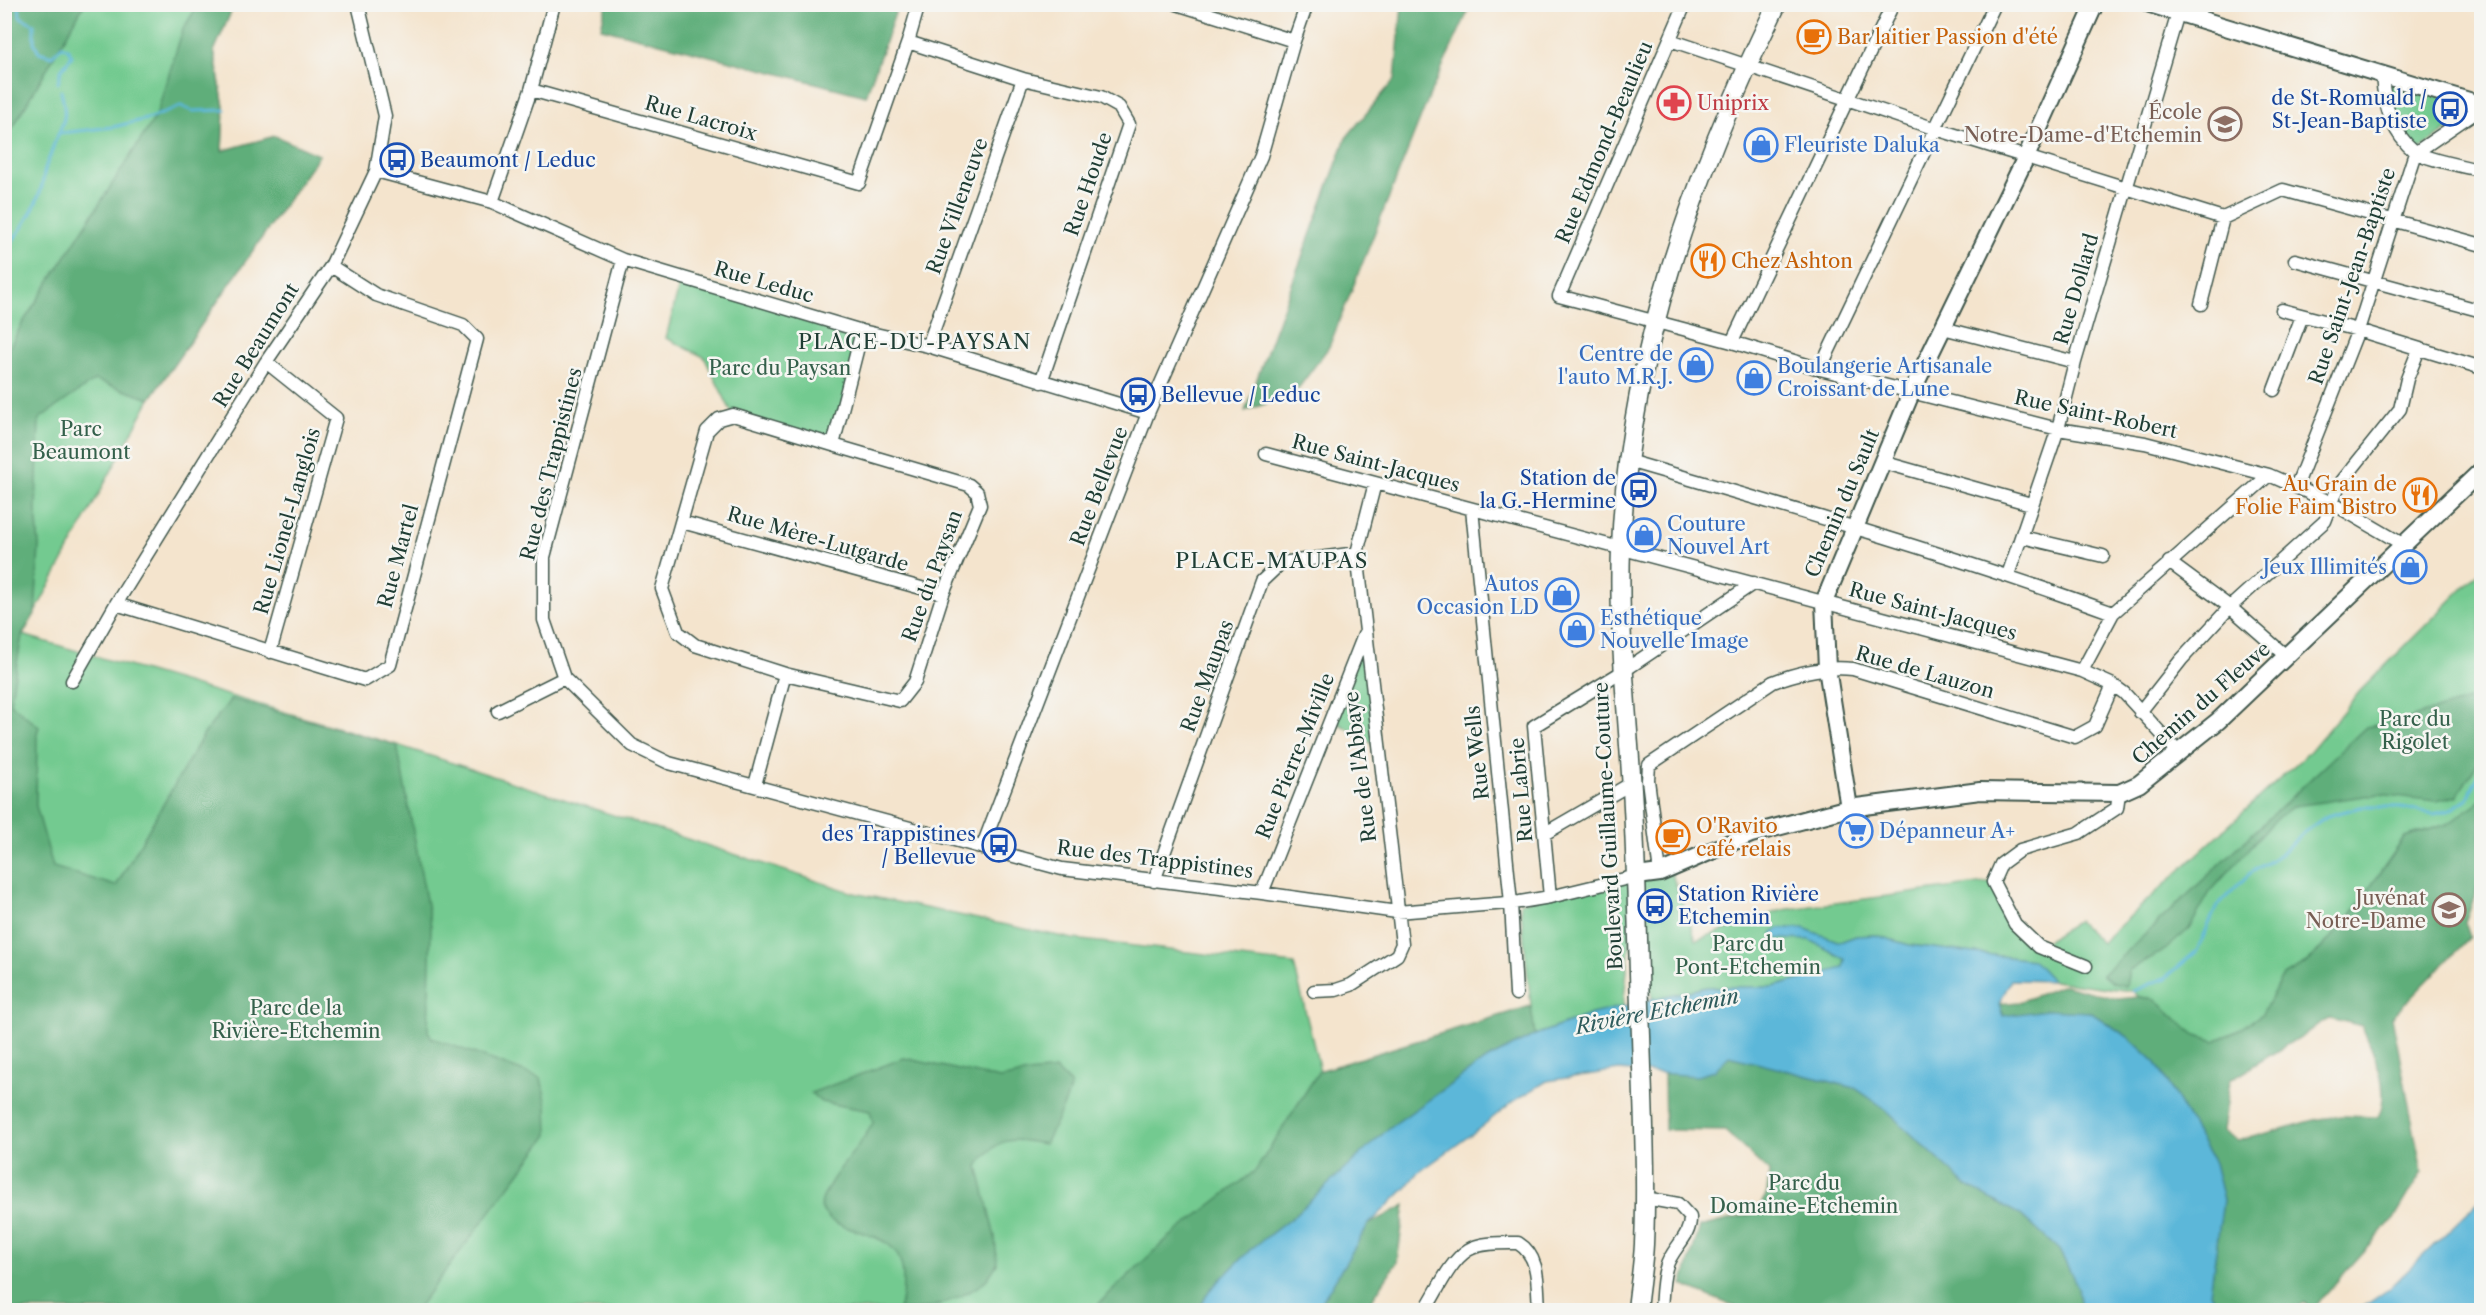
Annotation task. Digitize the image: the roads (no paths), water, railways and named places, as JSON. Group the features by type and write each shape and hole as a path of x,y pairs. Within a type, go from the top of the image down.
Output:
{"main road":[{"name":"Boulevard Guillaume-Couture","path":"1637,1311 1644,1248 1645,1198 1637,876 1632,783 1622,672 1621,548 1628,461 1635,414 1662,292 1703,175 1748,66 1778,4"}],"street":[{"name":"Rue Beaumont","path":"72,681 116,604 266,362 330,266 376,171 385,116 358,4"},
{"path":"492,202 531,90 554,4"},
{"path":"908,42 919,4"},
{"path":"1177,4 1294,41"},
{"name":"Rue Bellevue","path":"982,848 1148,413 1262,156 1294,41 1307,4"},
{"name":"Rue Edmond-Beaulieu","path":"1559,296 1685,4"},
{"path":"1732,342 1893,4"},
{"path":"1820,369 1995,4"},
{"name":"Chemin du Sault","path":"1849,808 1827,668 1824,602 1912,391 2026,157 2095,4"},
{"path":"2150,4 2481,106"},
{"name":"Rue Dollard","path":"2008,575 2058,429 2075,362 2178,13"},
{"path":"1670,40 1936,129 2223,218 2283,190 2481,245"},
{"name":"Rue Lacroix","path":"531,90 859,183 908,42"},
{"name":"Rue Houde","path":"908,42 1023,79 1101,97 1119,107 1129,124 1041,382"},
{"path":"2382,76 2386,108 2394,128 2415,153 2481,171"},
{"name":"Rue Villeneuve","path":"928,346 1023,79"},
{"name":"Rue Saint-Jean-Baptiste","path":"2296,487 2358,330 2415,153 2481,106"},
{"name":"Rue Leduc","path":"376,171 492,202 623,260 862,331 928,346 1148,413"},
{"path":"2201,304 2223,218"},
{"name":"Rue des Trappistines","path":"623,260 544,557 544,620 564,678 632,745 669,763 1062,869 1154,881 1397,912 1511,903 1550,897 1637,876"},
{"path":"2295,260 2481,311"},
{"name":"Rue Martel","path":"116,604 365,680 390,665 477,339 463,325 376,295 330,266"},
{"name":"Rue Saint-Robert","path":"1559,296 1732,342 1820,369 2058,429 2145,444 2270,475 2332,503 2404,545"},
{"path":"2282,310 2358,330 2481,368"},
{"path":"2274,390 2302,316"},
{"path":"1943,328 2075,362"},
{"path":"833,445 862,331"},
{"path":"2140,712 2181,660 2230,607 2325,521 2339,485 2400,409 2407,379 2419,349"},
{"name":"Rue Lionel-Langlois","path":"266,362 336,418 270,652"},
{"name":"Rue du Paysan","path":"733,416 969,484 976,492 980,504 943,594 915,681 900,701 785,674 695,645 678,632 662,589 682,522 707,431 719,419 733,416"},
{"name":"Rue Saint-Jacques","path":"1266,454 2082,671 2113,684 2124,693 2179,753"},
{"path":"1628,461 1855,526 2008,575 2113,613"},
{"path":"1882,462 2031,504"},
{"name":"Chemin du Fleuve","path":"1637,876 1660,873 1751,834 1849,808 1980,791 2119,793 2139,784 2218,721 2481,470"},
{"path":"2082,671 2113,613 2270,475"},
{"name":"Rue de l'Abbaye","path":"1314,991 1336,990 1351,985 1397,956 1402,944 1364,634 1357,553 1375,483"},
{"name":"Rue Wells","path":"1472,509 1511,903 1516,994"},
{"name":"Rue Mère-Lutgarde","path":"682,522 943,594"},
{"path":"2022,537 2103,556"},
{"name":"Rue Maupas","path":"1154,881 1262,581 1281,563 1357,553"},
{"path":"2169,562 2230,607 2287,657"},
{"name":"Rue Labrie","path":"1550,897 1534,726 1622,672 1754,583"},
{"name":"Rue Pierre-Miville","path":"1262,893 1364,634"},
{"name":"Rue de Lauzon","path":"1660,873 1648,780 1649,765 1773,682 1792,675 1827,668 1853,669 2075,737 2095,726 2113,684"},
{"path":"755,785 785,674"},
{"path":"498,711 564,678"},
{"path":"1544,834 1632,783"},
{"path":"2086,966 2039,946 2015,924 1993,882 2001,864 2020,850 2079,833 2117,808 2119,793"},
{"path":"1645,1198 1678,1204 1690,1217 1689,1230 1666,1268 1661,1311"},
{"path":"1425,1311 1454,1265 1468,1250 1475,1246 1518,1242 1528,1250 1535,1262 1539,1311"}],"water":[{"name":"Rivière Etchemin","path":"1780,928 1803,928 1840,942 1856,936 1875,935 1909,945 2033,960 2053,981 2011,980 1999,1004 2003,1016 2047,1010 2090,1012 2128,1037 2156,1063 2214,1163 2223,1200 2210,1293 2220,1310 2081,1310 2078,1287 2059,1250 2021,1215 1967,1186 1880,1105 1855,1088 1729,1056 1714,1071 1697,1076 1619,1070 1547,1081 1511,1103 1418,1173 1368,1225 1317,1310 1199,1310 1209,1291 1251,1249 1294,1216 1389,1128 1484,1061 1535,1035 1592,1014 1707,987 1773,987 1843,968 1845,959 1810,940 1778,939 1772,934"},
{"path":"2481,1199 2481,1310 2359,1310 2390,1288"}],"waterway":[{"path":"19,4 20,17 34,24 34,42 39,52 52,56 62,46 68,49 72,56 61,70 58,83"},
{"path":"4,252 20,231 37,200 46,165 64,119 61,91"},
{"path":"61,133 113,127 151,118 181,106 192,111 225,110"},
{"path":"2133,991 2165,978 2197,951 2217,906 2249,874 2282,853 2304,832 2327,816 2361,807 2401,807 2434,814 2450,810 2468,798 2482,768"}],"place":[{"name":"Bar laitier Passion d'été","path":"1814,37"},
{"name":"Uniprix","path":"1674,103"},
{"name":"de St-Romuald / St-Jean-Baptiste","path":"2450,109"},
{"name":"École Notre-Dame-d'Etchemin","path":"2225,124"},
{"name":"Fleuriste Daluka","path":"1761,145"},
{"name":"Beaumont / Leduc","path":"397,160"},
{"name":"Chez Ashton","path":"1708,261"},
{"name":"Centre de l'auto M.R.J.","path":"1696,365"},
{"name":"Boulangerie Artisanale Croissant de Lune","path":"1754,378"},
{"name":"Bellevue / Leduc","path":"1138,395"},
{"name":"Station de la G.-Hermine","path":"1639,490"},
{"name":"Au Grain de Folie Faim Bistro","path":"2420,495"},
{"name":"Couture Nouvel Art","path":"1644,535"},
{"name":"Jeux Illimités","path":"2410,567"},
{"name":"Autos Occasion LD","path":"1562,595"},
{"name":"Esthétique Nouvelle Image","path":"1577,630"},
{"name":"Dépanneur A+","path":"1856,831"},
{"name":"O'Ravito café relais","path":"1673,837"},
{"name":"des Trappistines / Bellevue","path":"999,845"},
{"name":"Station Rivière Etchemin","path":"1655,906"},
{"name":"Juvénat Notre-Dame","path":"2449,910"}],"district":[{"name":"PLACE-DU-PAYSAN","path":"915,341"},
{"name":"PLACE-MAUPAS","path":"1272,560"}],"park label":[{"name":"Parc du Paysan","path":"780,368"},
{"name":"Parc Beaumont","path":"81,440"},
{"name":"Parc du Rigolet","path":"2415,730"},
{"name":"Parc du Pont-Etchemin","path":"1748,956"},
{"name":"Parc de la Rivière-Etchemin","path":"296,1020"},
{"name":"Parc du Domaine-Etchemin","path":"1804,1194"}]}
